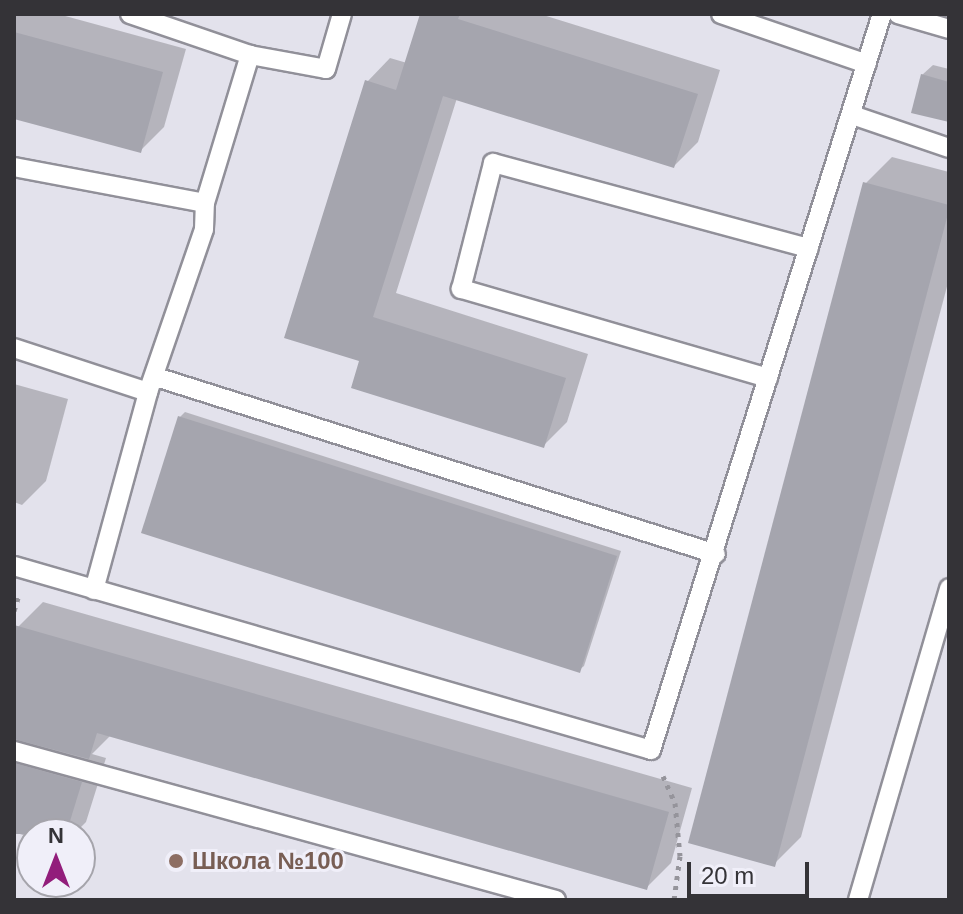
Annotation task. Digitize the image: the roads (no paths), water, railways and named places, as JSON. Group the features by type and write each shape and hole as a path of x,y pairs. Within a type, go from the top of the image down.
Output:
{"lane":[{"path":"130,14 250,55 326,69 342,14"},
{"path":"721,14 867,64"},
{"path":"14,566 651,750 716,554 882,14"},
{"path":"898,14 949,29"},
{"path":"94,590 152,384 204,229 205,203 250,55"},
{"path":"852,115 949,148"},
{"path":"768,378 461,289 493,163 809,248"},
{"path":"14,167 205,203"},
{"path":"14,348 152,384 716,554"},
{"path":"858,900 949,588"},
{"path":"14,751 556,900"}],"place":[{"name":"Школа №100","path":"176,861"}]}
